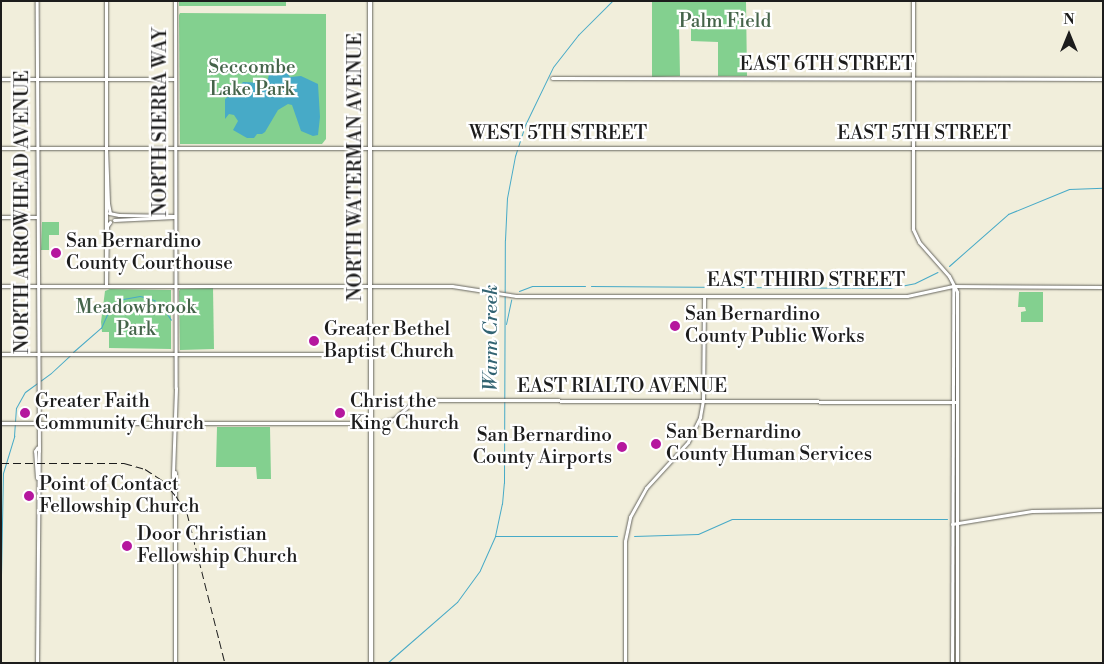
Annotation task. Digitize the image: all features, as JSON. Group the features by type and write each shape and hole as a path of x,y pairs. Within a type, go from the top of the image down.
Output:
{"main road":[{"name":"NORTH WATERMAN AVENUE","path":"370,1 371,663"}],"street":[{"name":"NORTH ARROWHEAD AVENUE","path":"37,1 37,663"},
{"path":"106,1 106,148 110,214 104,250 106,286"},
{"name":"NORTH SIERRA WAY","path":"175,1 175,472 177,486 175,517 175,663"},
{"path":"913,2 913,229 917,239 949,276 957,292 952,524 952,663"},
{"name":"EAST 6TH STREET","path":"552,78 1103,79"},
{"path":"1,80 175,79"},
{"path":"1,148 370,147"},
{"name":"WEST 5TH STREET","path":"370,147 746,148"},
{"name":"EAST 5TH STREET","path":"746,148 1103,148"},
{"path":"110,214 175,216"},
{"path":"110,214 110,220"},
{"path":"110,220 170,218 175,216"},
{"path":"1,217 37,217"},
{"name":"EAST THIRD STREET","path":"1,286 460,286 502,295 704,296 907,296 953,286 1103,287"},
{"path":"625,663 625,555 630,517 646,488 688,442 697,426 703,400 704,296"},
{"path":"1,354 370,354"},
{"name":"EAST RIALTO AVENUE","path":"1,423 388,422 409,405 420,400 954,402"},
{"path":"954,402 957,524 957,663"},
{"path":"952,524 1032,511 1103,510"}],"green space":[{"path":"179,1 286,1 286,6 179,6"},
{"name":"Palm Field","path":"652,1 746,1 747,76 718,76 718,42 691,41 691,22 679,22 680,76 652,77"},
{"name":"Seccombe Lake Park","path":"180,13 326,14 326,139 322,144 180,144"},
{"path":"42,222 59,222 59,235 49,235 49,250 41,250"},
{"path":"213,288 214,349 180,350 180,289"},
{"name":"Meadowbrook Park","path":"110,289 171,290 171,349 109,348 109,332 102,332 101,322 105,291"},
{"path":"1019,292 1043,292 1043,322 1021,322 1021,312 1026,311 1025,307 1018,307"},
{"path":"217,427 270,427 271,479 257,479 256,467 216,467"}],"water":[{"path":"272,62 281,64 290,77 301,76 318,84 320,117 318,135 313,136 301,131 292,105 288,104 278,110 265,132 257,134 254,138 247,138 233,130 238,121 234,115 229,114 225,119 225,99 243,82 267,83"}],"waterway":[{"name":"Warm Creek","path":"387,663 457,602 480,570 495,536 502,504 504,483 505,240 507,198 515,156 525,125 553,67 578,35 612,1"},
{"path":"949,266 1008,214 1069,189 1103,188"},
{"path":"739,287 890,288 915,283 938,272"},
{"path":"519,291 532,286 585,286"},
{"path":"591,286 733,287"},
{"path":"73,352 101,328 109,310 123,299 140,296 154,300 163,308 171,320"},
{"name":"Warm Creek","path":"506,324 511,300"},
{"path":"1,575 3,473 14,436 16,408 25,392 51,373 70,355"},
{"path":"634,536 698,534 732,519 947,519"},
{"path":"495,536 617,536"}],"railway":[{"path":"1,463 124,463 145,469 162,480 187,513 225,663"}],"place":[{"name":"San Bernardino County Courthouse","path":"56,253"},
{"name":"San Bernardino County Public Works","path":"675,326"},
{"name":"Greater Bethel Baptist Church","path":"314,341"},
{"name":"Greater Faith Community Church","path":"25,413"},
{"name":"Christ the King Church","path":"340,413"},
{"name":"San Bernardino County Human Services","path":"656,444"},
{"name":"San Bernardino County Airports","path":"622,447"},
{"name":"Point of Contact Fellowship Church","path":"29,496"},
{"name":"Door Christian Fellowship Church","path":"127,546"}]}
